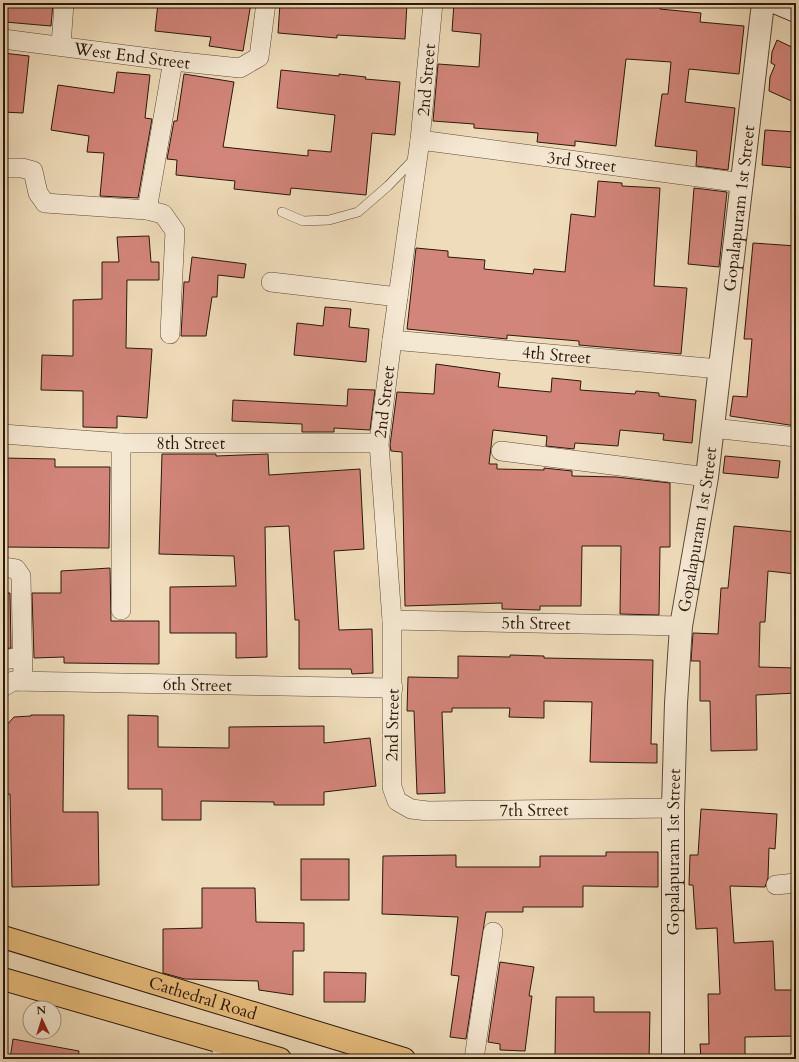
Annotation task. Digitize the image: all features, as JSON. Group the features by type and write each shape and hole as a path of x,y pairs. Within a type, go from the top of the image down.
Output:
{"main road":[{"name":"Cathedral Road","path":"3,936 404,1059"},
{"path":"3,979 223,1051 280,1059"}],"street":[{"path":"61,46 64,3"},
{"name":"West End Street","path":"3,39 240,68 259,57 266,3"},
{"name":"2nd Street","path":"397,801 392,786 392,620 379,443 392,340 420,147 433,3"},
{"name":"Gopalapuram 1st Street","path":"673,1059 673,808 676,703 681,626 707,477 743,183 763,3"},
{"path":"777,3 796,11"},
{"path":"147,210 173,61"},
{"name":"3rd Street","path":"420,147 743,183"},
{"path":"3,168 22,168 33,171 38,193 45,204 147,210 163,214 175,231 170,334"},
{"path":"271,282 398,297"},
{"name":"4th Street","path":"392,340 720,369"},
{"path":"712,428 796,437"},
{"name":"8th Street","path":"3,434 121,443 379,443"},
{"path":"121,443 121,610"},
{"path":"501,451 707,477"},
{"path":"3,567 16,570 21,576 23,681"},
{"name":"5th Street","path":"392,620 681,626"},
{"path":"3,660 22,657"},
{"name":"6th Street","path":"3,687 13,681 23,681 393,688"},
{"name":"7th Street","path":"397,801 411,809 428,811 673,808"},
{"path":"776,884 796,883"},
{"path":"474,1059 493,932"}],"lane":[{"path":"282,212 303,221 329,220 358,212 388,186 420,147"}],"building":[{"path":"6,3 53,3 51,26 5,22"},
{"path":"158,3 251,3 243,51 209,46 211,37 155,31"},
{"path":"280,3 407,3 405,39 337,35 337,38 278,33"},
{"path":"454,3 661,3 660,9 701,13 700,22 744,26 739,74 689,69 685,102 735,108 728,170 696,166 697,151 655,146 662,94 668,94 671,62 626,59 616,146 575,141 575,146 537,142 538,133 474,128 474,124 433,121 438,64 479,67 481,34 452,31"},
{"path":"777,40 796,49 796,103 769,91 770,77 775,65 771,63 772,52"},
{"path":"3,53 29,56 23,113 3,112"},
{"path":"281,70 339,76 339,74 366,77 365,79 400,82 395,135 372,133 366,195 291,188 290,195 234,189 235,181 176,175 177,160 167,159 174,121 177,121 184,74 234,82 223,147 308,156 308,150 331,152 335,115 277,108"},
{"path":"117,72 150,75 145,118 152,119 138,198 100,196 104,153 87,152 89,136 51,130 58,85 114,93"},
{"path":"765,130 796,132 796,168 762,165"},
{"path":"598,181 622,183 622,186 660,188 654,286 687,288 681,354 579,345 579,341 507,335 507,339 407,329 416,248 448,251 448,257 485,260 484,269 533,274 534,269 565,272 571,214 595,217"},
{"path":"694,188 727,192 719,267 688,264"},
{"path":"149,236 151,262 159,262 159,280 127,280 126,348 152,349 147,418 117,416 117,428 83,427 83,391 41,390 42,355 73,356 73,300 102,299 102,262 119,262 117,237"},
{"path":"753,243 796,246 796,426 730,416 733,396 747,397 752,339 744,339"},
{"path":"192,257 246,264 244,278 218,275 217,297 212,297 206,336 181,336 184,282 189,282"},
{"path":"325,307 351,309 349,327 369,329 366,362 294,355 297,323 323,326"},
{"path":"436,364 500,373 498,387 551,392 552,378 581,381 580,390 635,394 636,391 659,393 659,396 696,400 692,443 663,440 664,434 620,430 618,446 575,443 574,449 546,446 547,436 493,430 489,464 497,464 497,469 544,470 544,468 572,471 572,476 616,477 670,483 670,547 660,547 659,615 620,614 621,546 582,546 581,606 540,606 540,610 502,609 502,603 405,606 402,452 391,451 390,445 397,392 434,394"},
{"path":"348,389 375,390 370,430 334,428 334,432 302,432 302,424 232,421 233,400 347,406"},
{"path":"162,454 216,454 216,456 268,454 269,475 360,469 364,549 334,551 339,630 372,629 373,673 352,674 351,669 299,669 299,620 295,620 289,526 265,527 267,657 236,658 236,633 170,633 170,587 236,586 234,556 159,554"},
{"path":"725,456 780,461 778,478 723,473"},
{"path":"3,458 55,459 55,467 110,467 109,548 3,547"},
{"path":"734,526 796,532 796,574 768,571 765,622 760,622 759,667 796,668 796,693 756,695 757,750 711,751 710,701 700,701 700,661 691,661 693,633 718,634 721,588 728,588"},
{"path":"110,568 111,621 159,621 159,664 64,663 64,657 34,658 32,593 61,593 61,571"},
{"path":"3,593 10,593 11,648 3,649"},
{"path":"510,655 544,656 544,658 653,660 651,744 657,744 657,763 590,762 592,702 544,701 544,718 509,717 510,708 452,708 452,712 442,712 445,793 417,794 414,711 407,711 408,677 458,678 458,656 510,657"},
{"path":"31,715 64,715 63,812 98,812 99,885 12,887 10,794 3,794 3,729 14,717"},
{"path":"128,715 158,716 158,747 229,748 229,727 324,726 324,743 370,738 376,786 324,792 324,805 274,805 274,802 201,801 201,820 162,820 162,789 128,789"},
{"path":"701,809 777,814 775,849 769,848 768,878 765,887 730,886 734,943 773,941 775,990 796,990 796,1036 745,1037 745,1059 701,1059 700,1044 709,1044 708,994 720,994 717,928 696,929 693,885 689,885 690,855 698,855"},
{"path":"606,852 658,852 658,887 583,886 583,907 523,907 523,912 486,912 466,1039 450,1037 459,976 451,975 458,917 382,914 383,856 456,855 456,867 540,867 540,856 606,856"},
{"path":"301,859 349,859 349,900 301,900"},
{"path":"202,888 255,888 256,922 304,923 304,951 293,951 293,995 259,990 258,981 185,979 163,973 163,929 202,928"},
{"path":"500,962 534,967 529,996 532,996 525,1051 500,1050 500,1044 488,1042"},
{"path":"324,972 366,973 365,1002 324,1002"},
{"path":"556,997 594,997 594,1012 650,1012 649,1059 555,1056"},
{"path":"13,1039 79,1051 78,1059 10,1059"}]}
